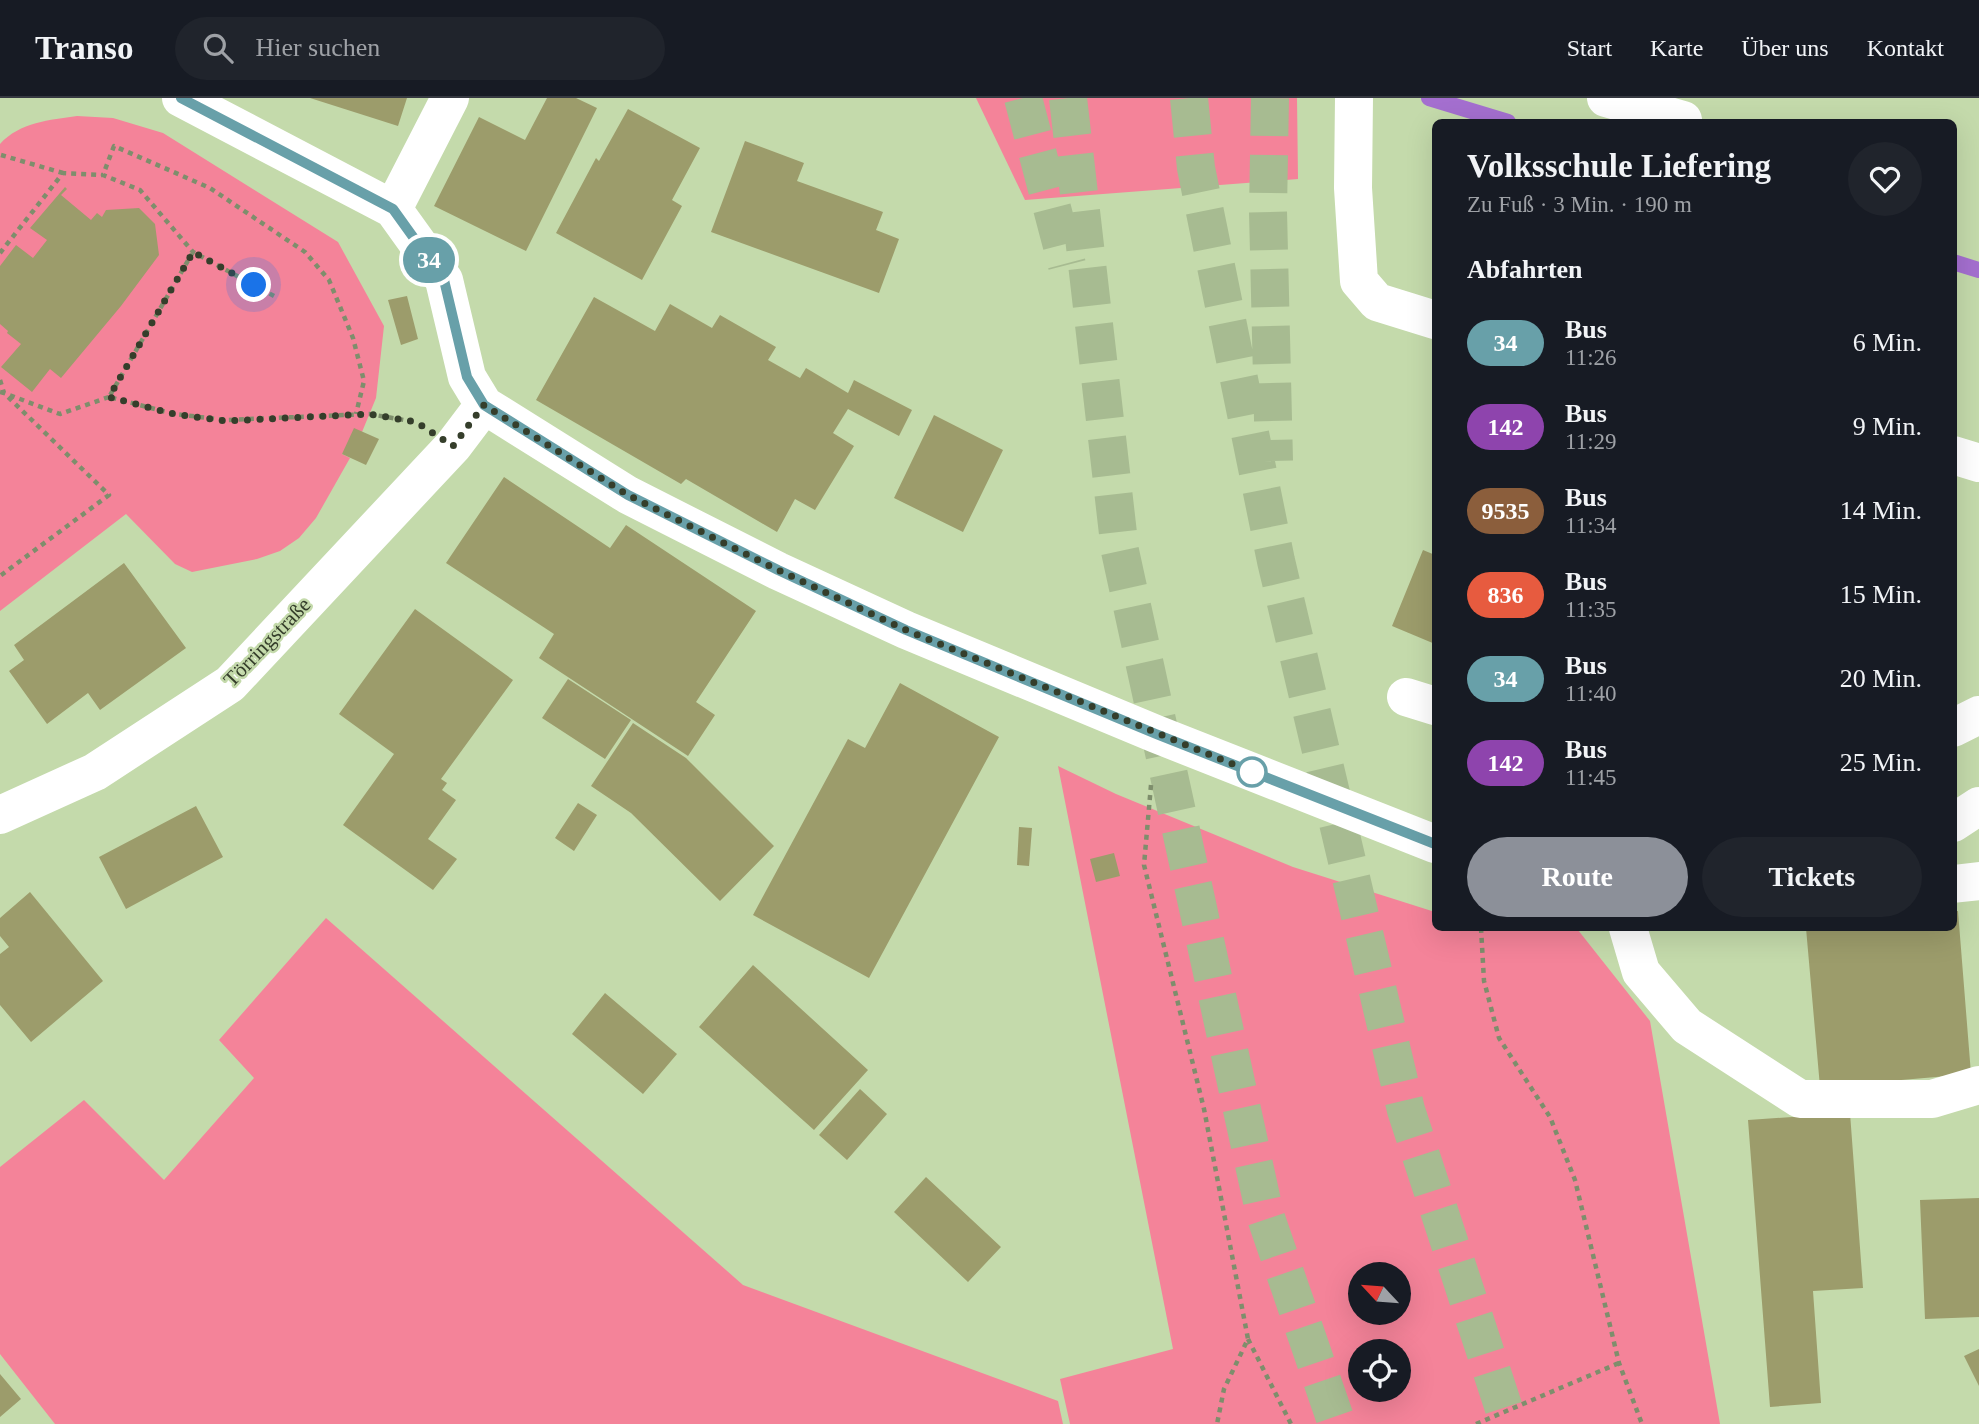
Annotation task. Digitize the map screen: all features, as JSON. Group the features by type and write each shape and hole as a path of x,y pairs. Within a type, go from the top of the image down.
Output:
{"street":[{"path":"181,98 393,209 444,280 467,377 484,405 628,495 906,630 1156,734 1432,843"},
{"path":"393,209 450,98"},
{"path":"1354,98 1353,188 1359,281 1377,302 1432,319"},
{"path":"1606,98 1680,119"},
{"name":"Törringstraße","path":"0,815 95,772 230,684 453,446 484,405"},
{"path":"1957,457 1979,463"},
{"path":"1957,726 1979,715"},
{"path":"1957,820 1979,806"},
{"path":"1957,884 1979,881"},
{"path":"1629,931 1641,972 1687,1026 1800,1099 1932,1099 1979,1085"}],"path":[{"path":"103,174 114,146 210,188 305,252 329,279 353,338 364,381 356,414"},
{"path":"1,155 64,173 103,174 140,190 193,252 274,296"},
{"path":"0,253 64,173"},
{"path":"109,397 193,252"},
{"path":"0,380 2,392 109,495 0,576"},
{"path":"2,392 60,414 109,397 174,414 226,421 369,414 416,422 453,446"},
{"path":"1156,734 1144,865 1204,1109 1248,1339 1292,1424"},
{"path":"1481,931 1484,981 1499,1038 1550,1116 1575,1180 1619,1363 1642,1424"},
{"path":"1217,1424 1224,1389 1248,1339"},
{"path":"1476,1424 1619,1363"}],"shaded area":[{"path":"976,98 1297,98 1298,179 1025,200"},
{"path":"77,116 113,118 163,133 338,242 384,326 376,398 362,432 342,454 350,458 316,518 299,538 280,551 257,559 192,572 175,564 126,514 0,611 0,144 26,127"},
{"path":"1058,766 1116,794 1293,867 1432,911 1432,931 1579,931 1650,1021 1720,1424 1070,1424 1060,1379 1173,1349"},
{"path":"326,918 743,1285 1058,1401 1063,1424 55,1424 0,1354 0,1167 84,1100 164,1180 254,1078 219,1040"}],"building":[{"path":"310,98 407,98 398,126"},
{"path":"547,98 576,98 597,108 526,251 434,206 479,117 525,140"},
{"path":"628,109 700,148 672,200 682,206 642,280 556,233 596,158 599,161"},
{"path":"745,141 804,163 797,181 883,212 876,230 899,239 879,293 711,232"},
{"path":"65,187 67,189 61,195 91,220 97,213 102,217 106,210 139,208 155,224 159,255 61,378 50,369 32,392 1,367 21,344 0,324 0,266 16,245 33,258 47,240 30,228"},
{"path":"407,296 418,339 401,345 388,300"},
{"path":"594,297 655,331 670,304 712,328 720,315 776,347 768,360 800,378 806,368 848,393 854,380 912,410 899,436 848,409 833,433 854,446 815,510 795,499 777,532 686,479 681,484 536,400"},
{"path":"934,415 1003,450 963,532 894,498"},
{"path":"354,428 379,439 366,465 342,454"},
{"path":"504,477 610,548 626,525 756,611 696,702 715,715 688,756 539,658 554,634 446,563"},
{"path":"1423,550 1432,554 1432,643 1392,626"},
{"path":"124,563 186,648 100,710 88,693 47,724 9,671 24,660 14,645"},
{"path":"415,609 513,680 441,779 447,783 442,790 456,800 428,839 457,859 433,890 343,825 394,754 339,714"},
{"path":"568,679 631,720 605,759 542,718"},
{"path":"900,683 999,737 869,978 753,915 848,739 865,748"},
{"path":"633,723 686,758 774,846 720,901 631,813 591,786"},
{"path":"578,803 597,815 574,851 555,838"},
{"path":"196,806 223,857 126,909 99,857"},
{"path":"1019,827 1032,828 1029,866 1017,865"},
{"path":"1114,853 1120,876 1096,882 1090,859"},
{"path":"30,892 103,981 31,1042 0,1005 0,954 9,947 0,936 0,918"},
{"path":"1958,911 1971,1074 1820,1087 1806,931 1957,931"},
{"path":"753,965 868,1070 814,1130 699,1027"},
{"path":"605,993 677,1054 643,1094 572,1034"},
{"path":"860,1089 887,1114 847,1160 819,1135"},
{"path":"1850,1113 1863,1288 1813,1291 1821,1403 1770,1407 1748,1120"},
{"path":"926,1177 1001,1247 968,1282 894,1212"},
{"path":"1979,1198 1979,1317 1925,1319 1920,1200"},
{"path":"1979,1349 1979,1386 1964,1356"},
{"path":"0,1374 21,1399 0,1417"}],"waterway":[{"path":"1429,98 1498,119"},
{"path":"1957,263 1979,270"}],"tunnel":[{"path":"1023,98 1067,265"},
{"path":"1068,98 1120,551 1265,1215 1337,1424"},
{"path":"1189,98 1196,168 1276,561 1406,1110 1509,1424"},
{"path":"1270,98 1268,211 1274,461"}],"bus line":[{"name":"34","path":"181,98 393,209 444,280 467,377 484,405 628,495 906,630 1156,734 1432,843"}],"route":[{"path":"254,285 193,252 109,397 174,414 226,421 369,414 416,422 453,446 484,405 628,495 778,570 906,630 1252,772"}]}
